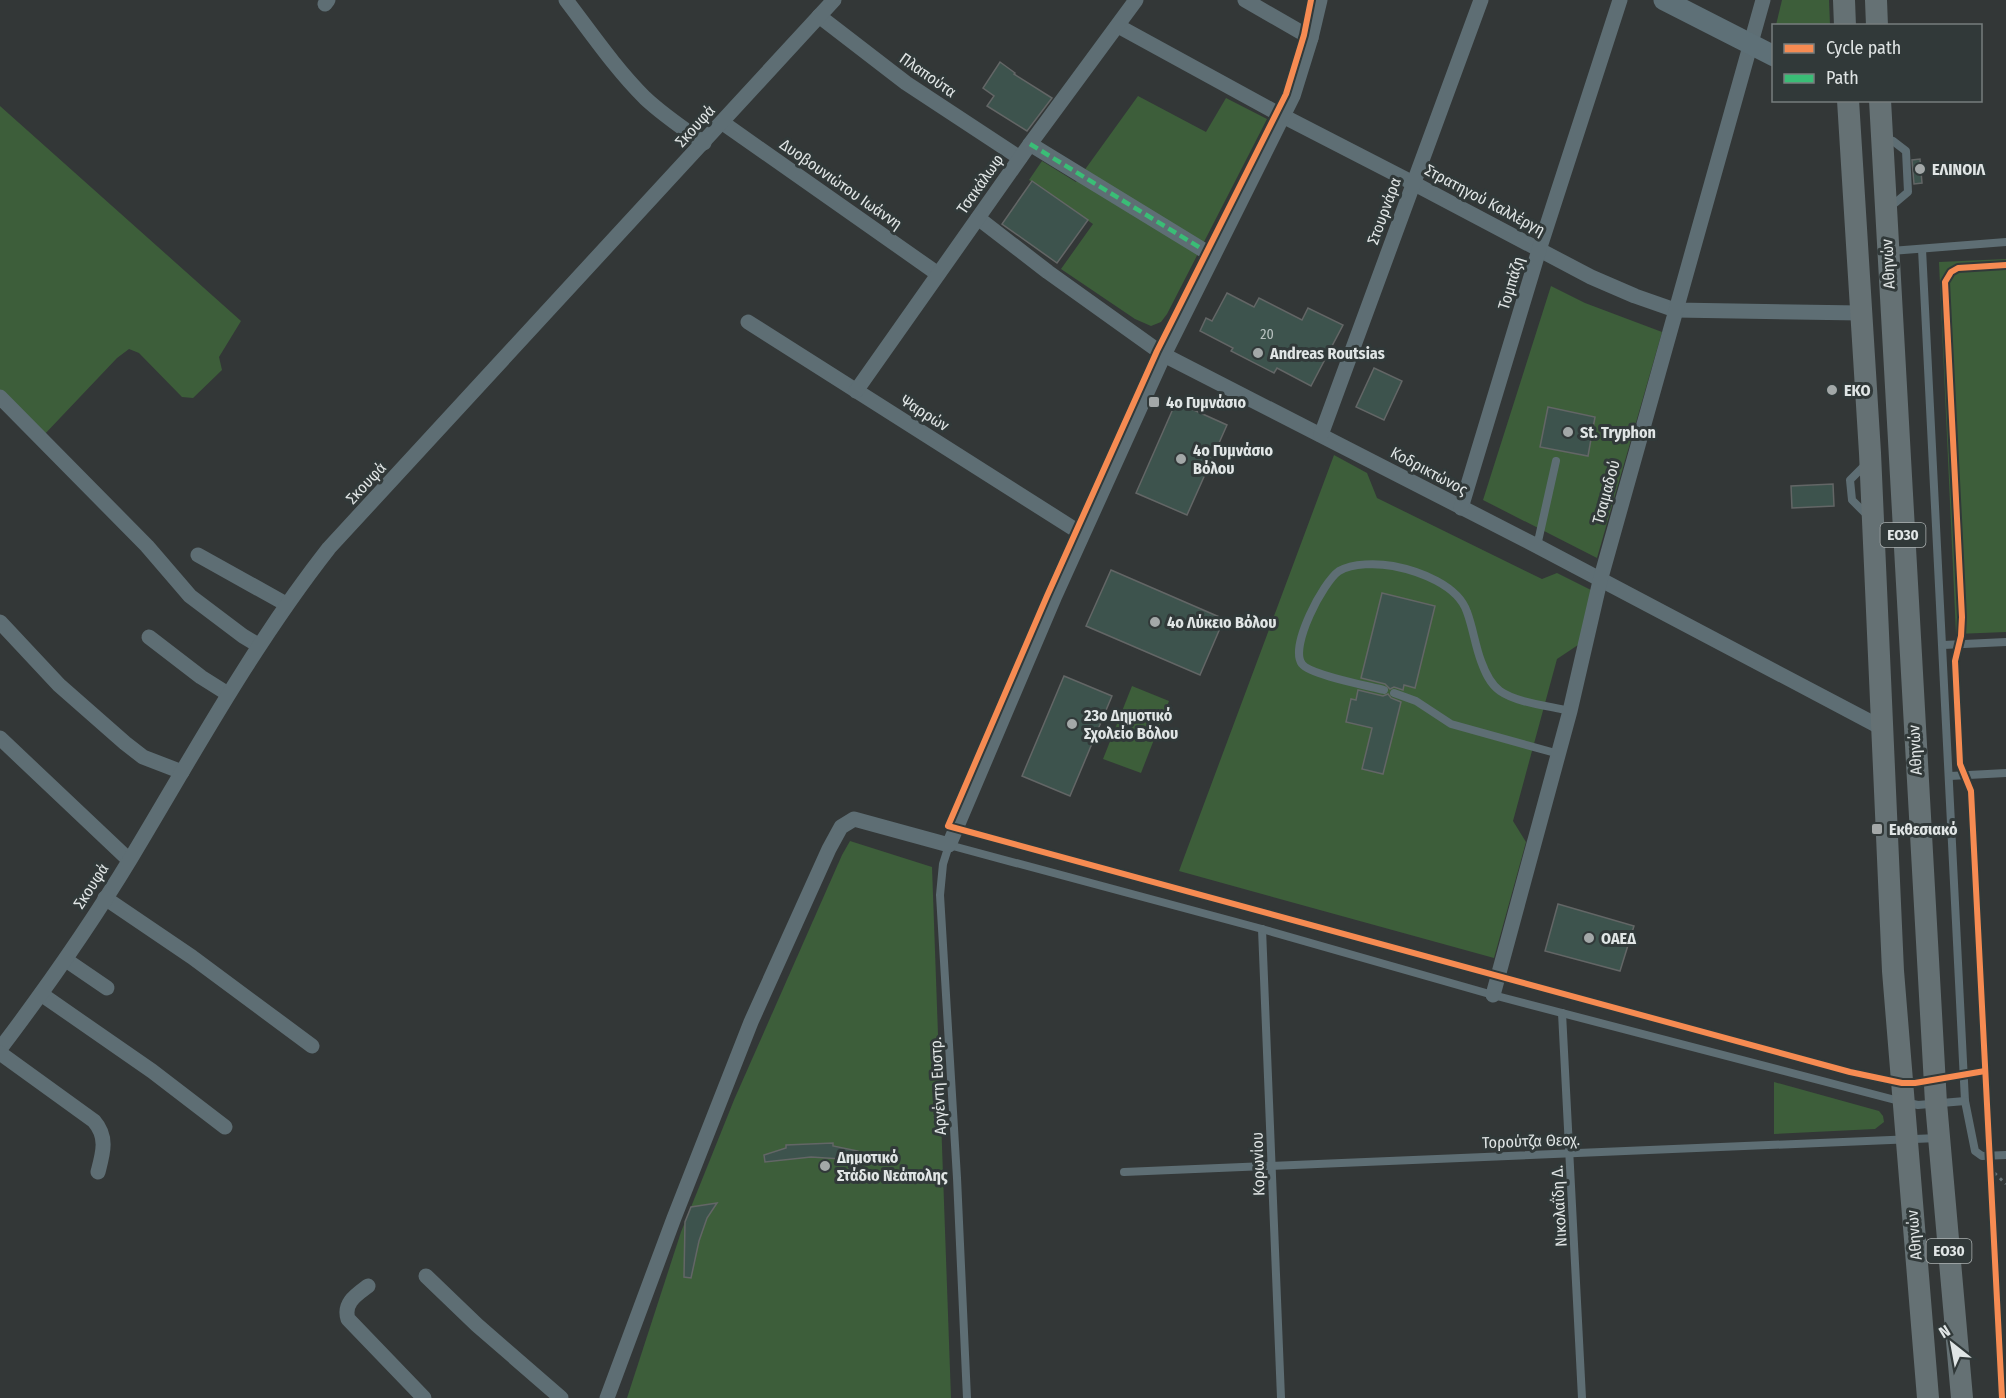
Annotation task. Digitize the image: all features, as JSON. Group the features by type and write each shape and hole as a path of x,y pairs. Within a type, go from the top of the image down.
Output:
{"main road":[{"path":"1844,0 1845,24"},
{"path":"1876,0 1877,24"},
{"name":"Αθηνών","path":"1848,102 1871,460 1893,971 1928,1398"},
{"name":"Αθηνών","path":"1880,102 1936,1103 1962,1398"}],"street":[{"path":"566,0 630,82 666,116 704,143"},
{"name":"Σκουφά","path":"0,1051 66,960 258,645 329,548 834,0"},
{"name":"Τσακάλωφ","path":"856,391 1030,144 1136,0"},
{"path":"1245,0 1311,38"},
{"path":"607,1398 674,1218 751,1022 841,827 854,819 949,845 1082,534 1164,355 1284,117 1311,38 1320,0"},
{"name":"Στουρνάρα","path":"1321,435 1481,0"},
{"name":"Τομπάζη","path":"1461,508 1539,250 1620,0"},
{"path":"1664,0 1772,56"},
{"name":"Τσαμαδού","path":"1494,996 1570,711 1600,581 1762,0"},
{"name":"Πλαπούτα","path":"819,16 906,83 1020,158"},
{"name":"Στρατηγού Καλλέργη","path":"1118,26 1284,117 1606,284 1675,310 1861,313"},
{"name":"Δυοβουνιώτου Ιωάννη","path":"723,123 938,274"},
{"path":"1030,144 1213,256"},
{"name":"Κοδρικτώνος","path":"978,218 1048,272 1164,355 1537,546 1882,728"},
{"name":"Ψαρρών","path":"748,322 1082,534"},
{"path":"0,397 147,546 190,597 258,645"},
{"path":"198,555 286,604"},
{"path":"0,622 45,672 124,743 143,757 182,772"},
{"path":"149,637 201,677 228,694"},
{"path":"0,738 129,860"},
{"path":"105,898 184,951 312,1046"},
{"path":"66,960 107,988"},
{"path":"41,994 152,1071 225,1127"},
{"path":"0,1051 99,1127 104,1142 99,1172"},
{"path":"426,1276 477,1325 561,1398"},
{"path":"368,1286 351,1300 346,1308 348,1319 424,1398"}],"lane":[{"path":"1893,141 1906,150 1908,192 1895,203"},
{"path":"1887,251 2006,242"},
{"path":"1922,249 1950,776 1962,1077 1973,1147 1979,1155 2006,1155"},
{"path":"1537,546 1556,461"},
{"path":"1384,690 1317,673 1305,667 1300,661 1301,644 1314,604 1327,582 1347,567 1390,565 1411,570 1448,589 1464,606 1474,644 1486,674 1495,686 1513,697 1570,711"},
{"path":"1942,645 2006,642"},
{"path":"1394,693 1416,701 1451,724 1559,754"},
{"path":"1950,776 2006,773"},
{"path":"949,845 1262,929 1494,996 1903,1102 1918,1105 1965,1101"},
{"name":"Αργέντη Ευστρ.","path":"949,845 943,864 940,895 957,1178 967,1398"},
{"name":"Κορωνίου","path":"1262,929 1281,1398"},
{"name":"Νικολαΐδη Δ.","path":"1562,1013 1582,1398"},
{"name":"Τορούτζα Θεοχ.","path":"1124,1172 1939,1138"}],"path":[{"path":"1989,1156 1990,1180"},
{"path":"1989,1168 2006,1184"}],"green space":[{"path":"1782,0 1829,0 1830,24 1776,24"},
{"path":"1138,96 1206,132 1226,98 1267,119 1167,314 1161,322 1151,326 1135,319 1061,269 1093,224 1029,180 1042,161 1076,182"},
{"path":"0,106 241,321 219,357 222,370 193,398 182,397 139,353 129,349 117,358 42,437 0,393"},
{"path":"2006,259 2006,632 1956,634 1939,262"},
{"path":"1551,286 1585,303 1662,332 1597,558 1483,500"},
{"path":"1334,455 1367,473 1377,498 1542,579 1557,573 1595,592 1581,643 1557,659 1513,821 1526,842 1494,958 1179,871"},
{"path":"1132,686 1169,701 1141,773 1103,759"},
{"name":"Δημοτικό Στάδιο Νεάπολης","path":"850,841 932,867 951,1398 627,1398 681,1232 734,1100"},
{"path":"1774,1082 1879,1111 1884,1122 1875,1129 1774,1134"}],"building":[{"path":"1000,62 1014,74 1052,98 1027,131 987,106 994,96 983,88"},
{"path":"1920,159 1922,183 1914,184 1912,160"},
{"path":"1032,181 1088,220 1057,263 1002,224"},
{"path":"1227,293 1254,307 1259,298 1302,320 1308,308 1343,325 1311,386 1277,368 1274,373 1231,351 1233,348 1200,331 1206,318 1212,321"},
{"path":"1374,368 1402,381 1384,420 1356,407"},
{"name":"4ο Γυμνάσιο Βόλου","path":"1176,402 1227,425 1187,515 1136,493"},
{"name":"St. Tryphon","path":"1548,407 1595,417 1588,456 1540,447"},
{"path":"1833,484 1834,506 1792,508 1791,486"},
{"name":"4ο Λύκειο Βόλου","path":"1111,570 1224,619 1200,675 1086,626"},
{"path":"1382,593 1435,606 1415,688 1404,685 1403,690 1394,687 1390,689 1385,684 1361,678"},
{"name":"23ο Δημοτικό Σχολείο Βόλου","path":"1064,676 1112,696 1070,796 1022,776"},
{"path":"1358,690 1383,696 1388,694 1391,698 1401,702 1383,774 1362,769 1372,728 1346,722 1351,699 1356,700"},
{"name":"ΟΑΕΔ","path":"1558,904 1634,926 1620,971 1545,951"},
{"path":"833,1143 833,1146 858,1151 857,1160 811,1157 765,1162 764,1155 786,1148 786,1145"},
{"path":"717,1203 707,1218 699,1241 691,1278 684,1277 685,1222 691,1207"}],"marked path":[{"path":"1030,144 1212,255"}],"cycle path":[{"path":"1311,0 1304,35 1286,94 1157,351 1047,596 948,826 1850,1072 1902,1083 1915,1083 1985,1071"},
{"path":"2002,1398 1971,791 1960,764 1955,661 1961,636 1962,617 1945,282 1951,272 1958,268 2006,265"}],"place":[{"name":"ΕΛΙΝΟΙΛ","path":"1920,169"},
{"name":"Andreas Routsias","path":"1258,353"},
{"name":"EKO","path":"1832,390"},
{"name":"4ο Γυμνάσιο","path":"1154,402"},
{"name":"St. Tryphon","path":"1568,432"},
{"name":"4ο Γυμνάσιο Βόλου","path":"1181,459"},
{"name":"4ο Λύκειο Βόλου","path":"1155,622"},
{"name":"23ο Δημοτικό Σχολείο Βόλου","path":"1072,724"},
{"name":"Εκθεσιακό","path":"1877,829"},
{"name":"ΟΑΕΔ","path":"1589,938"},
{"name":"Δημοτικό Στάδιο Νεάπολης","path":"825,1166"}]}
